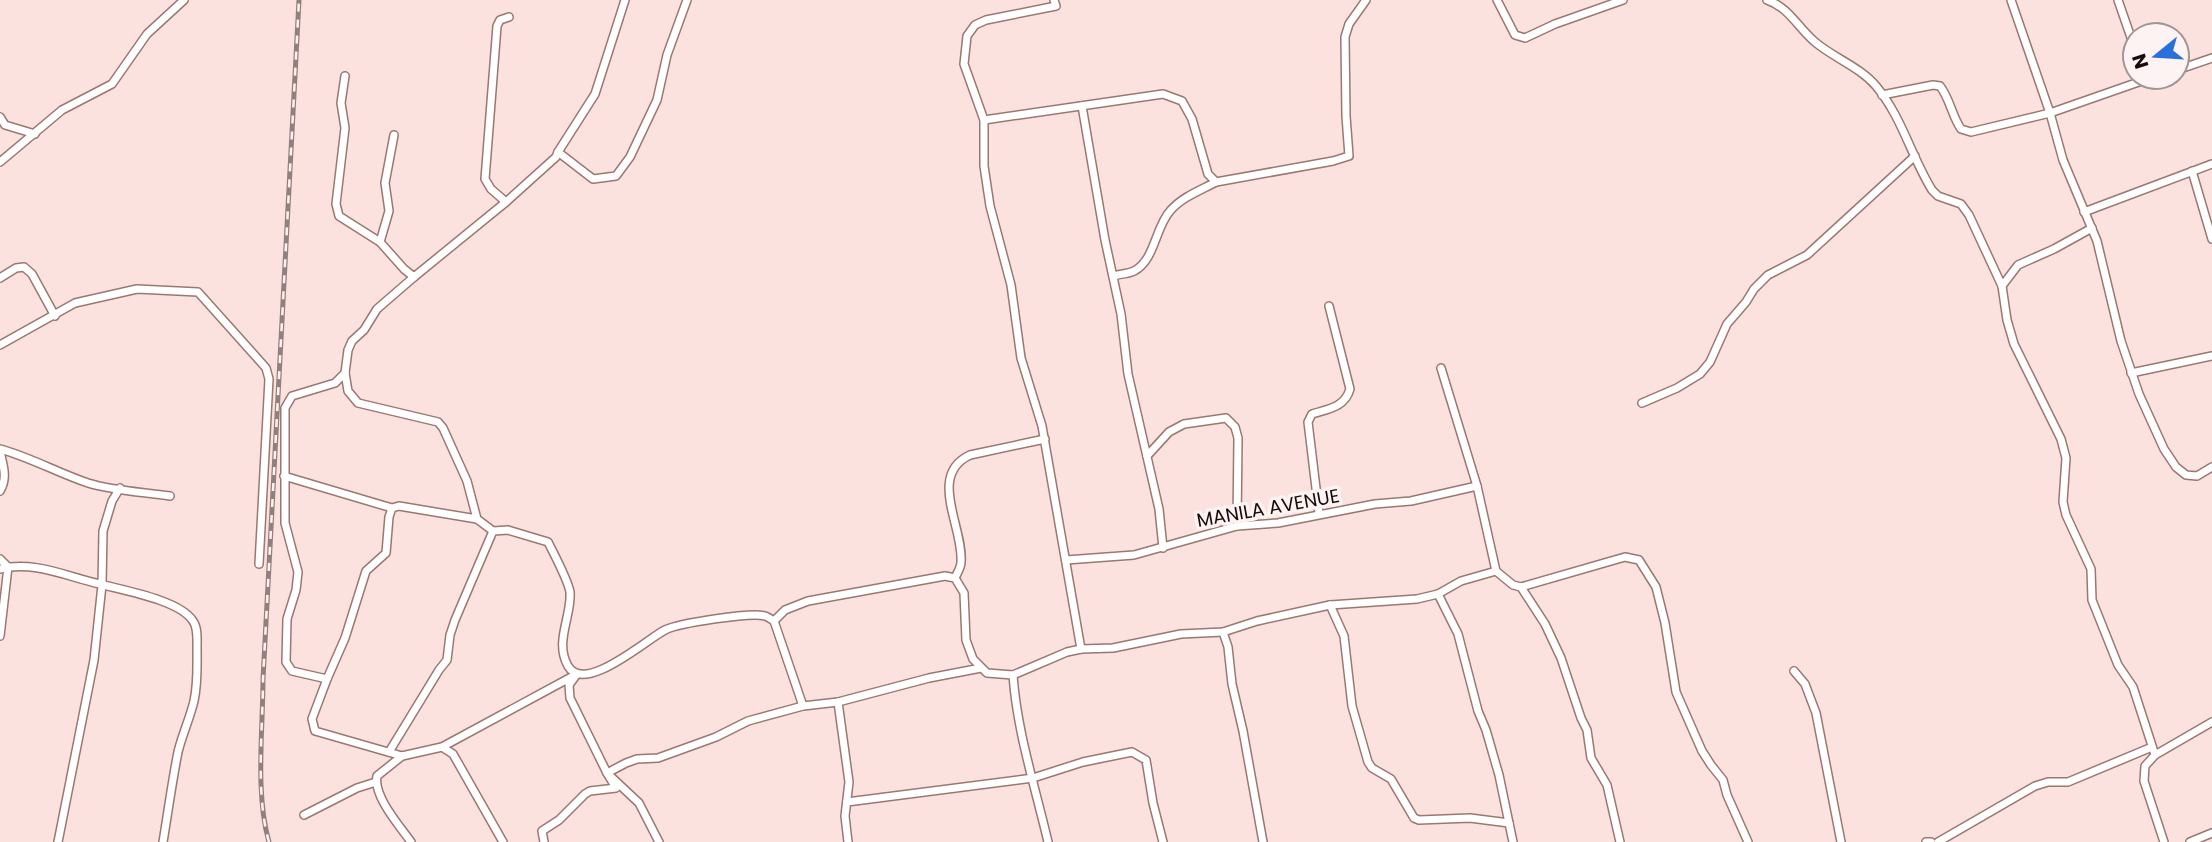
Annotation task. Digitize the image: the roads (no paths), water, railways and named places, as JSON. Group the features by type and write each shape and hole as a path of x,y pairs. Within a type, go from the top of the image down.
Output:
{"street":[{"path":"0,162 62,110 112,84 147,34 184,0"},
{"path":"477,519 467,481 443,428 438,422 358,403 348,391 345,373 348,350 377,309 556,157 595,93 625,0"},
{"path":"558,152 593,179 616,176 630,157 657,100 667,55 687,0"},
{"path":"1054,0 1056,6 975,24 967,36 964,64 984,120 984,166 990,206 1011,285 1021,358 1045,439 1081,649"},
{"path":"1113,276 1133,271 1140,266 1170,211 1187,197 1216,183 1349,156 1345,37 1349,24 1366,0"},
{"path":"1497,0 1515,35 1525,38 1555,24 1623,0"},
{"path":"1767,0 1781,5 1813,41 1867,76 1899,120 1932,190 1938,197 1961,204 1969,215 2002,286 2014,344 2061,439 2066,458 2063,502 2066,515 2091,569 2092,600 2118,665 2133,687 2153,751 2145,766 2144,781 2164,842"},
{"path":"2011,0 2050,113 2063,160 2097,241 2121,341 2164,449 2176,467 2186,475 2197,476 2212,467"},
{"path":"2118,0 2125,21"},
{"path":"506,202 485,179 497,26 500,20 509,17"},
{"path":"2191,65 2212,58"},
{"path":"345,76 341,103 345,128 336,204 339,216 380,242 414,277"},
{"path":"1882,95 1940,86 1945,92 1954,119 1961,129 1971,132 2050,113 2121,88"},
{"path":"984,120 1163,94 1182,101 1192,119 1208,174 1216,183"},
{"path":"1082,106 1121,314 1128,374 1159,509 1163,548"},
{"path":"0,117 5,125 35,134"},
{"path":"380,242 389,212 385,183 394,135"},
{"path":"1642,403 1677,388 1700,374 1710,362 1727,324 1754,289 1768,275 1807,255 1915,156"},
{"path":"2084,212 2212,164"},
{"path":"2192,171 2212,239"},
{"path":"2002,286 2018,265 2092,229"},
{"path":"0,278 16,268 24,267 32,274 55,316"},
{"path":"0,345 75,303 137,289 198,292 265,368 269,379 259,564"},
{"path":"1319,513 1308,422 1312,414 1340,405 1348,397 1350,388 1329,306"},
{"path":"2132,373 2212,355"},
{"path":"1441,368 1477,486 1496,570 1513,585 1521,587 1625,557 1639,560 1656,587 1665,623 1676,692 1702,751 1723,780 1748,842"},
{"path":"327,679 292,671 286,662 287,619 299,572 285,523 285,408 292,396 335,383 345,373"},
{"path":"1147,456 1169,432 1184,424 1226,418 1235,427 1238,438 1237,526"},
{"path":"955,578 961,565 961,543 951,504 949,475 954,466 970,455 1045,439"},
{"path":"0,491 5,474 0,450 13,452 91,484 170,496"},
{"path":"285,477 392,508 399,506 477,519 493,531 508,530 548,542 570,591 562,647 568,667 577,674 586,675 624,657 666,629 752,615 765,616 775,621 803,706"},
{"name":"MANILA AVENUE","path":"1066,560 1134,555 1237,526 1278,523 1319,513 1411,501 1477,486"},
{"path":"58,842 94,660 102,585 103,531 120,488"},
{"path":"392,508 386,553 366,571 345,638 312,719 312,727 314,731 402,756"},
{"path":"389,752 447,660 452,628 493,531"},
{"path":"0,559 4,568 0,636"},
{"path":"4,568 51,570 114,586 165,602 194,622 197,632 194,698 179,749 163,842"},
{"path":"775,621 785,610 808,601 945,576 955,578 964,593 966,640 973,659 987,673 1013,675 1067,652 1081,649 1113,648 1181,634 1223,632 1257,621 1330,605 1417,599 1438,594 1461,581 1496,570"},
{"path":"1521,587 1545,624 1561,658 1587,730 1591,758 1608,785 1620,842"},
{"path":"1438,594 1458,634 1475,702 1499,775 1513,842"},
{"path":"1330,605 1343,636 1352,706 1372,768 1391,779 1414,818 1470,818 1509,823"},
{"path":"1223,632 1228,647 1263,842"},
{"path":"607,773 637,759 658,758 716,737 748,721 803,706 838,702 929,678 981,668"},
{"path":"1794,671 1805,684 1816,713 1841,842"},
{"path":"411,842 378,792 377,776 402,756 442,747 577,674"},
{"path":"544,842 542,831 559,820 585,794 616,788 570,698 569,685 577,674"},
{"path":"1013,675 1019,729 1048,842"},
{"path":"838,702 849,782 845,816 848,842"},
{"path":"1938,842 2035,786 2048,782 2068,782 2153,751 2212,722"},
{"path":"442,747 453,754 503,842"},
{"path":"847,802 1033,778 1083,762 1132,752 1146,760 1163,842"},
{"path":"607,773 639,803 660,842"},
{"path":"304,815 357,788 376,782"},
{"path":"2190,842 2212,833"}],"railway":[{"path":"269,842 261,783 263,679 299,0"}]}
